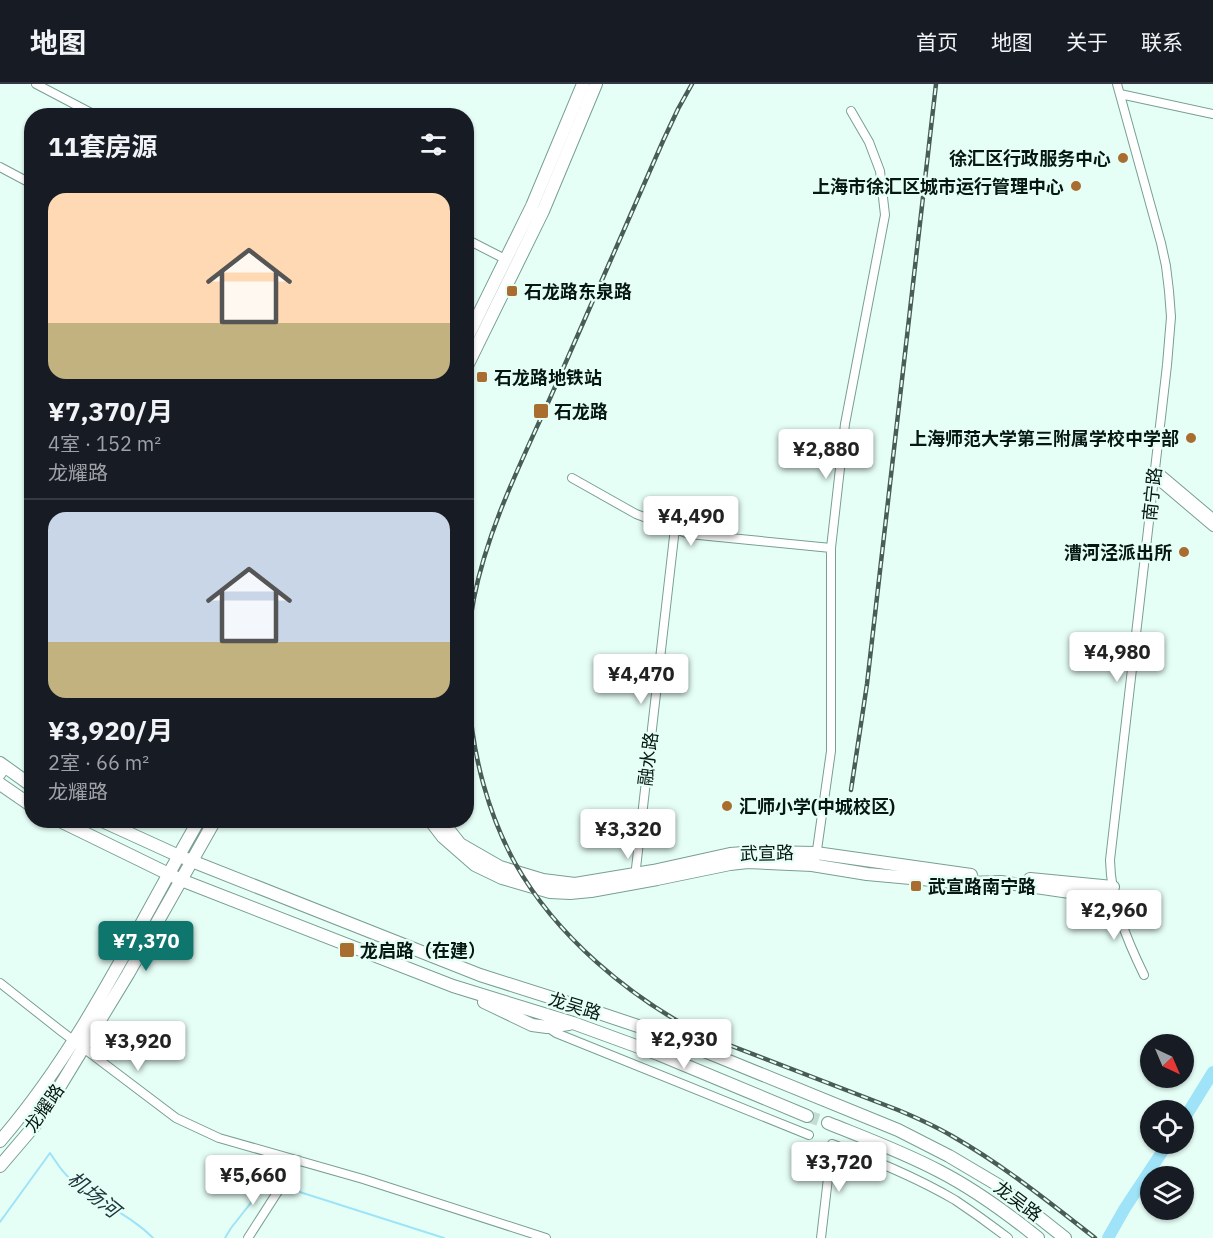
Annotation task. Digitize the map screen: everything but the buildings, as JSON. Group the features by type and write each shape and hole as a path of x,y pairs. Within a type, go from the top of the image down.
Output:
{"main road":[{"path":"474,324 532,206 582,84"},
{"path":"474,352 543,211 596,84"},
{"path":"2,769 24,781"},
{"path":"0,784 24,800"},
{"name":"龙吴路","path":"74,828 181,880 453,986 573,1023 658,1054 807,1116"},
{"name":"龙吴路","path":"118,828 179,856 480,975 665,1035 898,1130 949,1155 982,1175 1065,1238"},
{"path":"179,856 195,828"},
{"path":"192,860 210,828"},
{"path":"436,828 475,865 502,878 550,892 570,893 635,879"},
{"name":"武宣路","path":"447,828 460,844 500,867 534,878 575,884 635,879 730,854 758,852 965,875 991,875 1113,892"},
{"name":"龙耀路","path":"0,1166 35,1125 54,1096 117,966 179,856"},
{"name":"龙耀路","path":"0,1141 78,1044 128,974 192,860"},
{"path":"453,986 532,1025 573,1023"},
{"name":"龙吴路","path":"828,1123 916,1159 940,1172 988,1201 1038,1238"}],"street":[{"path":"36,84 82,108"},
{"name":"南宁路","path":"1117,84 1161,243 1171,317 1110,860 1110,877 1123,929 1144,975"},
{"path":"1120,94 1213,114"},
{"path":"816,859 831,751 831,548 845,424 885,215 880,171 869,142 850,111"},
{"path":"0,166 24,180"},
{"path":"474,243 507,260"},
{"path":"1155,473 1213,518"},
{"path":"1155,473 1213,527"},
{"path":"572,478 636,514 689,534 831,548"},
{"name":"融水路","path":"635,879 675,528"},
{"path":"0,982 176,1118 219,1138 363,1179 546,1238"},
{"path":"547,1026 556,1033 809,1135"},
{"name":"龙吴路","path":"821,1238 832,1144 889,1166 931,1186 1008,1238"},
{"path":"248,1238 298,1160"}],"waterway":[{"path":"1194,1103 1213,1072"},
{"name":"机场河","path":"0,1222 50,1153 73,1182 135,1223 153,1238"},
{"path":"1108,1238 1161,1154"},
{"name":"机场河","path":"225,1238 265,1185 271,1182 279,1185"},
{"name":"机场河","path":"284,1187 444,1238"}],"tunnel":[{"path":"807,1116 828,1123"}],"railway":[{"path":"474,598 488,546 518,470 663,141 692,84"},
{"path":"851,790 867,684 936,84"},
{"path":"474,742 490,805 515,863 551,915 597,962 622,983 675,1020 703,1035 898,1110 939,1129 1008,1172 1095,1238"}],"place":[{"name":"徐汇区行政服务中心","path":"1123,158"},
{"name":"上海市徐汇区城市运行管理中心","path":"1076,186"},
{"name":"石龙路东泉路","path":"512,291"},
{"name":"石龙路地铁站","path":"482,377"},
{"name":"石龙路","path":"541,411"},
{"name":"上海师范大学第三附属学校中学部","path":"1191,438"},
{"name":"漕河泾派出所","path":"1184,552"},
{"name":"汇师小学(中城校区)","path":"727,806"},
{"name":"武宣路南宁路","path":"916,886"},
{"name":"龙启路（在建）","path":"347,950"}]}
